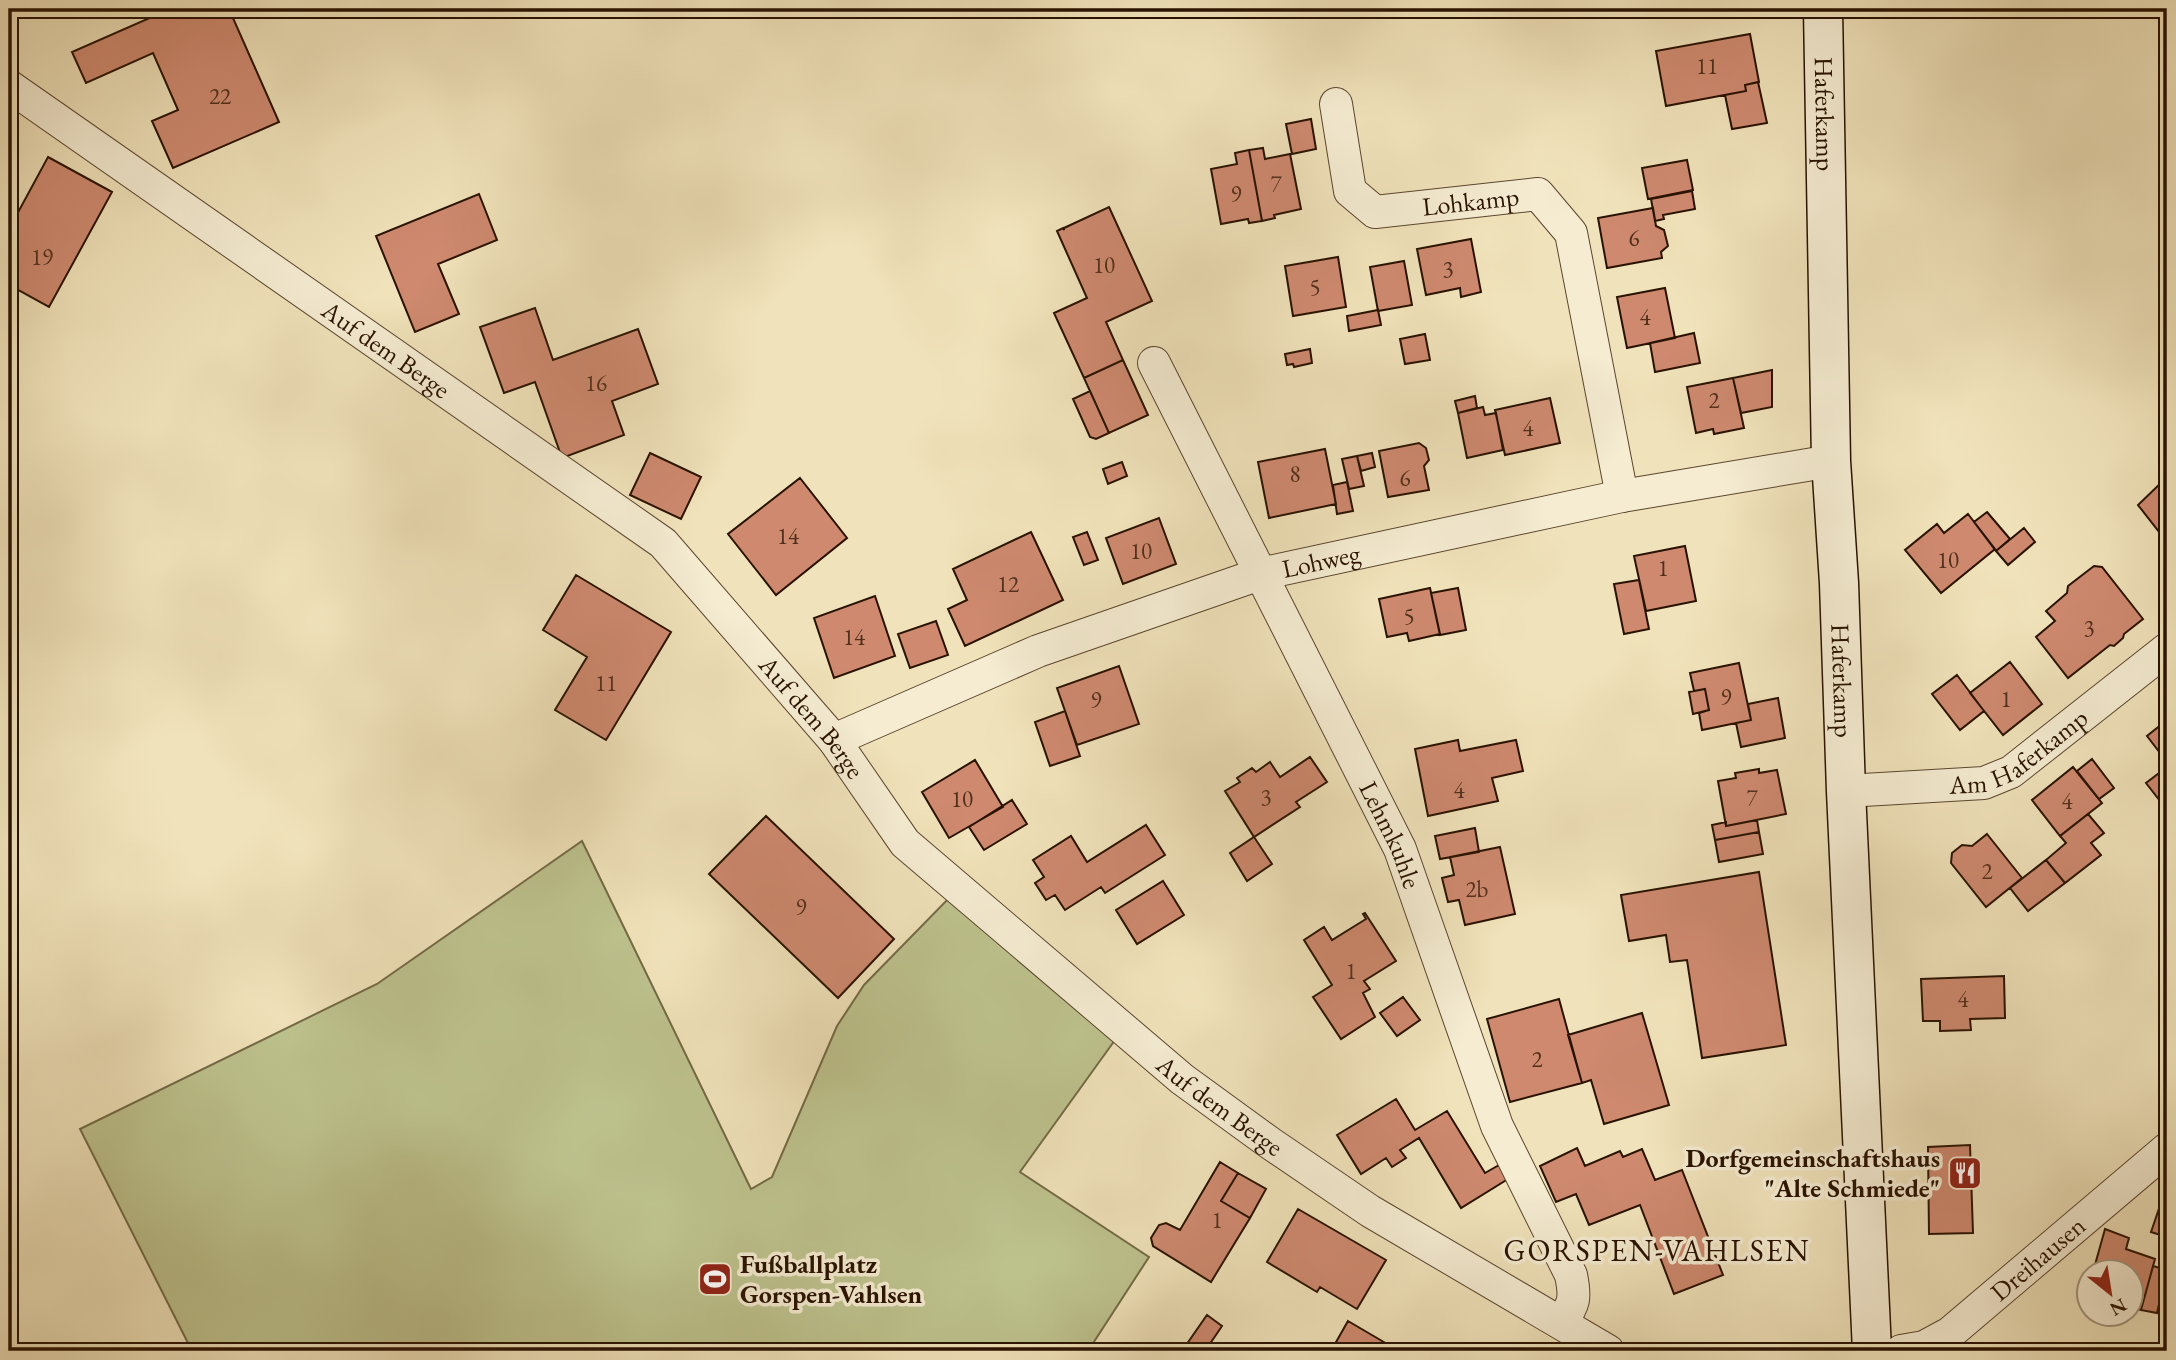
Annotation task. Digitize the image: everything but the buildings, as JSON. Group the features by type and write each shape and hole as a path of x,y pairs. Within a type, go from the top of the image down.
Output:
{"street":[{"name":"Haferkamp","path":"1823,9 1831,461 1839,583 1872,1351"},
{"name":"Auf dem Berge","path":"9,86 663,543 834,740 905,843 1182,1079 1370,1211 1608,1351"},
{"name":"Lohkamp","path":"1336,104 1350,191 1375,212 1538,194 1571,233 1622,496"},
{"name":"Lehmkuhle","path":"1154,363 1400,849 1497,1126 1571,1275 1575,1293 1573,1306 1561,1323"},
{"name":"Lohweg","path":"834,740 1038,651 1261,574 1622,496 1831,461"},
{"name":"Am Haferkamp","path":"1846,791 1984,783 2011,772 2167,649"},
{"name":"Dreihausen","path":"1901,1351 1924,1347 1950,1333 2167,1149"}],"green space":[{"path":"582,841 751,1189 772,1177 837,1026 864,985 948,899 1115,1040 1020,1172 1149,1257 1088,1351 192,1351 80,1129 377,984"}],"place":[{"name":"Dorfgemeinschaftshaus \"Alte Schmiede\"","path":"1965,1173"},
{"name":"Fußballplatz Gorspen-Vahlsen","path":"715,1279"}],"district":[{"name":"GORSPEN-VAHLSEN","path":"1657,1250"}]}
